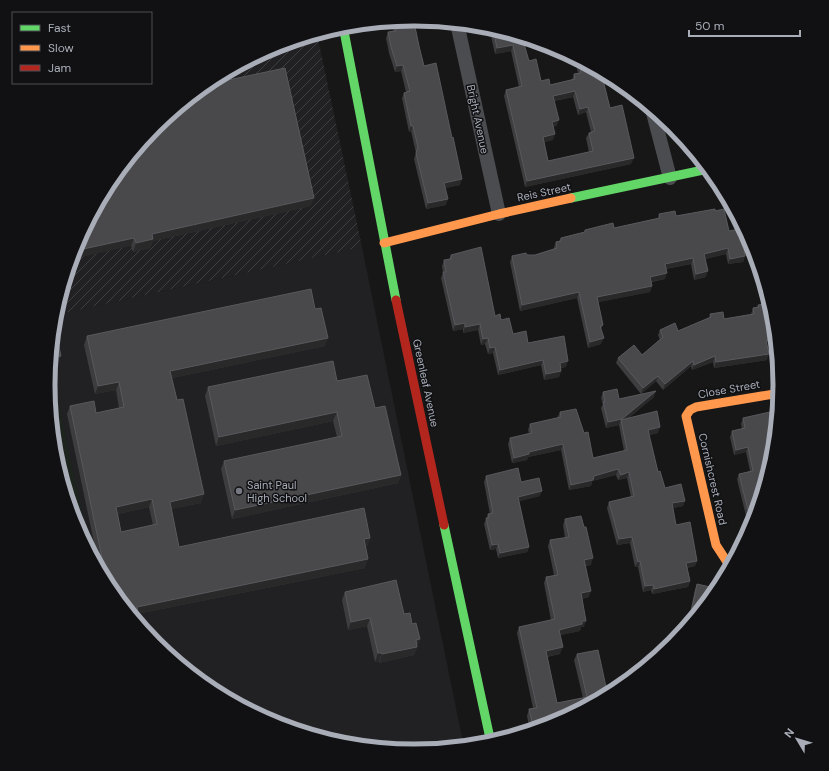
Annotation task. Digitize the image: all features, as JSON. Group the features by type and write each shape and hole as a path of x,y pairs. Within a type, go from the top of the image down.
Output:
{"main road":[{"name":"Greenleaf Avenue","path":"344,33 384,243 490,737"},
{"name":"Reis Street","path":"384,243 499,214 702,170"},
{"name":"Close Street","path":"686,416 690,410 696,407 774,393"},
{"name":"Cornishcrest Road","path":"686,416 716,545 727,562"}],"street":[{"name":"Bright Avenue","path":"458,29 499,214"},
{"path":"654,117 670,178"}],"shaded area":[{"path":"318,39 362,247 62,313 74,270 92,226 116,186 144,148 177,115 196,100 235,74 277,53"},
{"name":"Saint Paul High School","path":"362,247 463,742 414,745 368,742 321,733 277,718 235,697 196,671 177,656 144,623 116,585 92,545 82,523 67,479 58,432 55,386 58,339 62,313"},
{"path":"55,389 86,533 67,479 62,456 58,432"}],"building":[{"path":"415,26 424,66 436,63 462,179 444,183 448,199 428,203 416,153 418,147 413,126 411,126 404,93 410,91 403,65 397,66 388,32 396,31 395,27"},
{"path":"494,35 524,43 529,61 536,59 541,81 549,79 550,85 575,79 574,74 581,73 580,66 603,80 610,108 622,105 634,158 527,181 506,90 522,86 513,45 497,48","holes":["575,91 580,109 588,107 595,131 589,133 593,151 548,161 543,137 555,134 552,122 559,120 553,96"]},
{"path":"285,68 314,198 152,234 153,239 136,243 134,238 82,249 103,206 129,167 144,148 177,115 224,81"},
{"path":"715,209 715,211 724,209 729,231 738,229 747,248 748,250 744,251 745,256 730,259 728,248 704,254 708,271 696,274 693,258 665,264 667,273 650,277 652,286 597,297 603,325 600,326 604,338 590,342 579,292 522,305 512,256 526,253 527,255 535,255 557,248 556,242 561,241 561,238 613,223 614,228 660,218 659,214 675,211 676,216"},
{"path":"481,247 495,316 500,314 501,320 509,318 513,334 526,331 528,343 564,336 568,361 560,363 561,371 546,374 543,360 500,370 495,347 490,348 488,338 483,339 480,324 465,327 465,323 455,325 443,272 446,272 444,260 451,259 451,255"},
{"path":"311,289 315,309 321,308 328,338 170,371 177,400 183,399 204,494 170,502 179,547 364,508 370,538 364,539 368,559 137,607 138,612 136,613 104,566 70,406 94,401 96,413 124,407 119,382 98,386 87,336","holes":["152,499 157,524 121,532 116,507"]},
{"path":"765,304 771,339 766,341 769,354 716,362 715,356 694,365 693,361 665,384 658,376 643,388 618,358 634,345 642,355 663,337 660,330 675,323 678,331 711,317 710,314 723,312 724,319 754,314 753,308 759,307 758,305"},
{"path":"58,341 61,356 56,357"},
{"path":"333,361 337,381 367,375 375,408 385,406 401,475 235,510 224,461 342,436 337,412 219,437 208,387"},
{"path":"617,389 619,399 656,391 622,419 608,422 603,402 605,402 603,392"},
{"path":"576,409 584,433 588,432 593,458 627,450 621,420 657,411 660,427 648,430 658,472 660,471 665,488 681,484 685,501 672,503 676,525 690,522 697,561 686,563 690,581 654,589 653,585 645,586 640,561 638,562 632,537 619,539 609,502 634,496 629,472 621,475 618,469 594,476 593,480 571,485 563,444 529,452 529,454 514,458 510,438 532,433 530,424 561,417 560,412"},
{"path":"773,411 771,432 762,479 752,510 748,510 739,474 753,471 748,447 736,450 732,431 745,428 743,418"},
{"path":"518,468 521,482 539,478 542,491 518,497 529,547 500,553 498,544 492,545 486,518 489,518 488,514 493,513 486,476"},
{"path":"581,516 584,527 586,527 593,558 584,560 591,591 581,593 586,621 582,621 582,624 559,630 563,647 546,651 557,703 587,697 577,654 598,650 606,689 574,708 533,725 529,709 537,708 519,627 555,619 546,577 558,575 550,540 569,537 565,519"},
{"path":"396,580 404,614 410,613 412,624 416,623 420,639 416,640 417,647 382,654 378,653 370,618 351,622 345,592"},
{"path":"697,584 711,587 693,613 691,612"}],"traffic: fast":[{"path":"344,33 396,300"},
{"path":"571,198 702,170"},
{"path":"444,525 490,737"}],"traffic: slow":[{"path":"384,243 499,214 571,198"},
{"path":"727,562 716,545 686,416 690,410 696,407 774,394"}],"traffic: jam":[{"path":"396,300 444,525"}],"place":[{"name":"Saint Paul High School","path":"239,491"}]}
